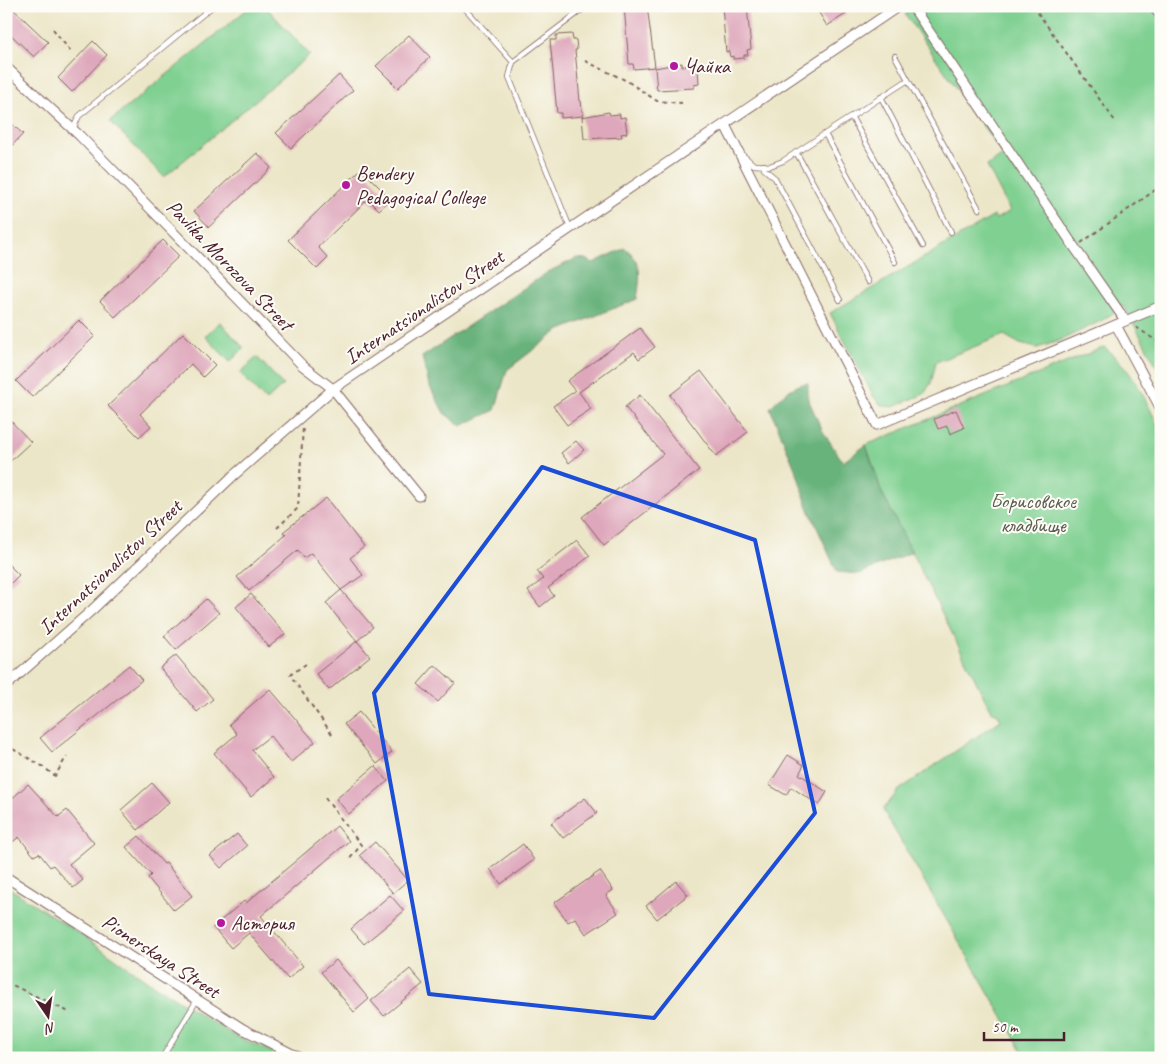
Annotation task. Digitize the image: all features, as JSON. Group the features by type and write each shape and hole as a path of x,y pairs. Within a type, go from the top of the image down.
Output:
{"street":[{"name":"Internatsionalistov Street","path":"6,686 98,604 234,475 333,389 571,230 899,6"},
{"path":"912,6 1075,248 1126,320"},
{"path":"1153,6 1161,16"},
{"name":"Pavlika Morozova Street","path":"6,67 73,129 303,366 333,389 419,496"},
{"path":"725,125 877,425 1161,306"},
{"path":"1116,325 1161,409"},
{"name":"Pionerskaya Street","path":"6,877 244,1029 300,1058"}],"lane":[{"path":"73,129 79,116 213,6"},
{"path":"463,6 513,62"},
{"path":"571,230 509,77 513,62 587,6"},
{"path":"895,56 979,209"},
{"path":"739,152 754,165 770,166 783,161 908,80"},
{"path":"881,97 951,232"},
{"path":"851,116 923,246"},
{"path":"825,134 895,262"},
{"path":"796,152 868,282"},
{"path":"764,165 764,169 775,178 840,300"},
{"path":"162,1058 197,1000"}],"path":[{"path":"1033,6 1115,121"},
{"path":"53,29 72,52"},
{"path":"585,61 627,81 657,101 682,103"},
{"path":"1075,248 1161,186"},
{"path":"1126,320 1161,344"},
{"path":"277,528 298,508 303,416"},
{"path":"306,664 290,675 334,738"},
{"path":"6,745 42,766 55,776 67,756"},
{"path":"324,798 361,845 348,861"},
{"path":"6,982 71,1013"}],"highlighted area":[{"path":"542,467 755,540 815,813 654,1018 429,994 374,693"}],"green space":[{"path":"251,6 265,6 310,55 164,177 110,121"},
{"path":"916,6 1161,6 1161,374 1124,306 1101,321 1059,341 1037,348 1020,344 1004,335 936,362 931,383 924,394 893,407 881,405 874,397 830,313 994,216 996,219 1010,211 987,166 1003,155 905,14"},
{"path":"625,248 638,265 640,277 637,299 558,331 507,370 495,410 461,426 444,413 429,385 422,357 548,272 577,258 593,263"},
{"path":"220,322 244,348 230,362 205,336"},
{"name":"Борисовское кладбище","path":"1104,347 1124,366 1138,386 1161,432 1161,1058 1014,1058 1023,1052 883,810 899,790 1001,720 998,714 991,711 882,493 866,445"},
{"path":"257,357 283,385 266,401 240,373"},
{"path":"808,383 808,399 822,430 843,462 866,445 882,493 912,552 859,574 837,572 807,505 798,476 770,408 792,389"},
{"path":"6,886 82,935 149,982 235,1036 286,1058 6,1058"}],"building":[{"path":"6,6 10,6 48,42 34,57 6,30"},
{"path":"624,6 647,6 655,67 634,69 633,64 629,64"},
{"path":"722,6 747,6 751,49 747,50 748,55 744,55 744,58 733,59 733,56 730,57 729,51 726,52"},
{"path":"815,6 841,6 846,14 827,26"},
{"path":"572,34 573,40 576,40 577,50 575,50 583,116 561,118 561,113 557,113 550,40 556,40 556,35"},
{"path":"409,35 430,57 398,88 376,66"},
{"path":"93,41 107,55 72,92 58,78"},
{"path":"682,63 682,66 692,65 692,69 698,68 699,84 694,85 694,88 657,90 655,68"},
{"path":"339,75 353,90 291,148 276,133"},
{"path":"609,112 610,115 620,114 620,118 625,117 627,133 621,134 622,137 584,139 582,117"},
{"path":"6,119 23,134 6,152"},
{"path":"257,153 271,168 209,227 194,211"},
{"path":"361,169 391,199 379,210 368,199 318,247 328,258 317,269 288,240"},
{"path":"163,240 179,256 115,317 100,301"},
{"path":"79,320 95,336 32,397 16,381"},
{"path":"640,328 655,347 639,359 634,352 579,392 591,409 567,425 553,406 575,391 567,381"},
{"path":"183,333 215,365 203,377 191,364 140,414 151,426 139,437 108,406"},
{"path":"701,371 748,432 716,456 670,395"},
{"path":"640,395 699,470 604,545 582,517 663,454 625,407"},
{"path":"956,410 964,428 950,434 947,426 938,429 934,419"},
{"path":"6,416 31,442 6,465"},
{"path":"576,441 584,450 569,463 561,453"},
{"path":"326,498 364,547 350,558 363,575 341,590 311,553 304,558 298,550 249,591 237,577 286,535 283,532"},
{"path":"577,540 590,556 548,588 554,596 540,607 528,591 543,579 537,571"},
{"path":"6,562 19,575 6,588"},
{"path":"341,590 373,627 357,641 326,603"},
{"path":"251,594 285,634 269,647 236,607"},
{"path":"206,599 219,613 176,650 164,636"},
{"path":"357,641 370,656 329,690 316,674"},
{"path":"176,655 213,699 197,712 160,668"},
{"path":"129,665 142,680 52,752 40,738"},
{"path":"435,665 455,683 438,702 418,684"},
{"path":"270,689 315,742 291,762 270,736 252,750 274,777 251,797 214,753 237,734 229,724"},
{"path":"359,712 392,752 377,764 344,724"},
{"path":"788,755 804,765 799,774 827,792 819,805 791,787 786,795 769,785"},
{"path":"375,766 388,781 349,814 336,799"},
{"path":"152,783 169,802 138,830 121,810"},
{"path":"28,784 58,817 67,810 94,843 69,864 83,880 73,888 53,865 50,867 39,853 34,856 19,837 6,847 6,832 10,829 6,825 6,804"},
{"path":"585,798 597,813 563,838 551,823"},
{"path":"337,826 349,841 261,916 303,966 288,979 249,933 231,948 213,927 244,901 246,903"},
{"path":"237,834 247,846 221,868 210,856"},
{"path":"139,836 164,864 166,863 192,896 174,910 148,878 151,875 126,847"},
{"path":"375,842 408,880 393,893 360,855"},
{"path":"523,844 534,860 501,884 490,869"},
{"path":"600,871 613,890 606,895 618,913 586,934 575,918 568,922 554,903"},
{"path":"676,881 688,895 657,919 646,906"},
{"path":"390,895 404,911 364,944 351,929"},
{"path":"336,960 369,999 354,1012 321,972"},
{"path":"410,969 423,984 384,1016 371,1001"}],"place":[{"name":"Чайка","path":"674,66"},
{"name":"Bendery Pedagogical College","path":"346,185"},
{"name":"Астория","path":"221,923"}]}
